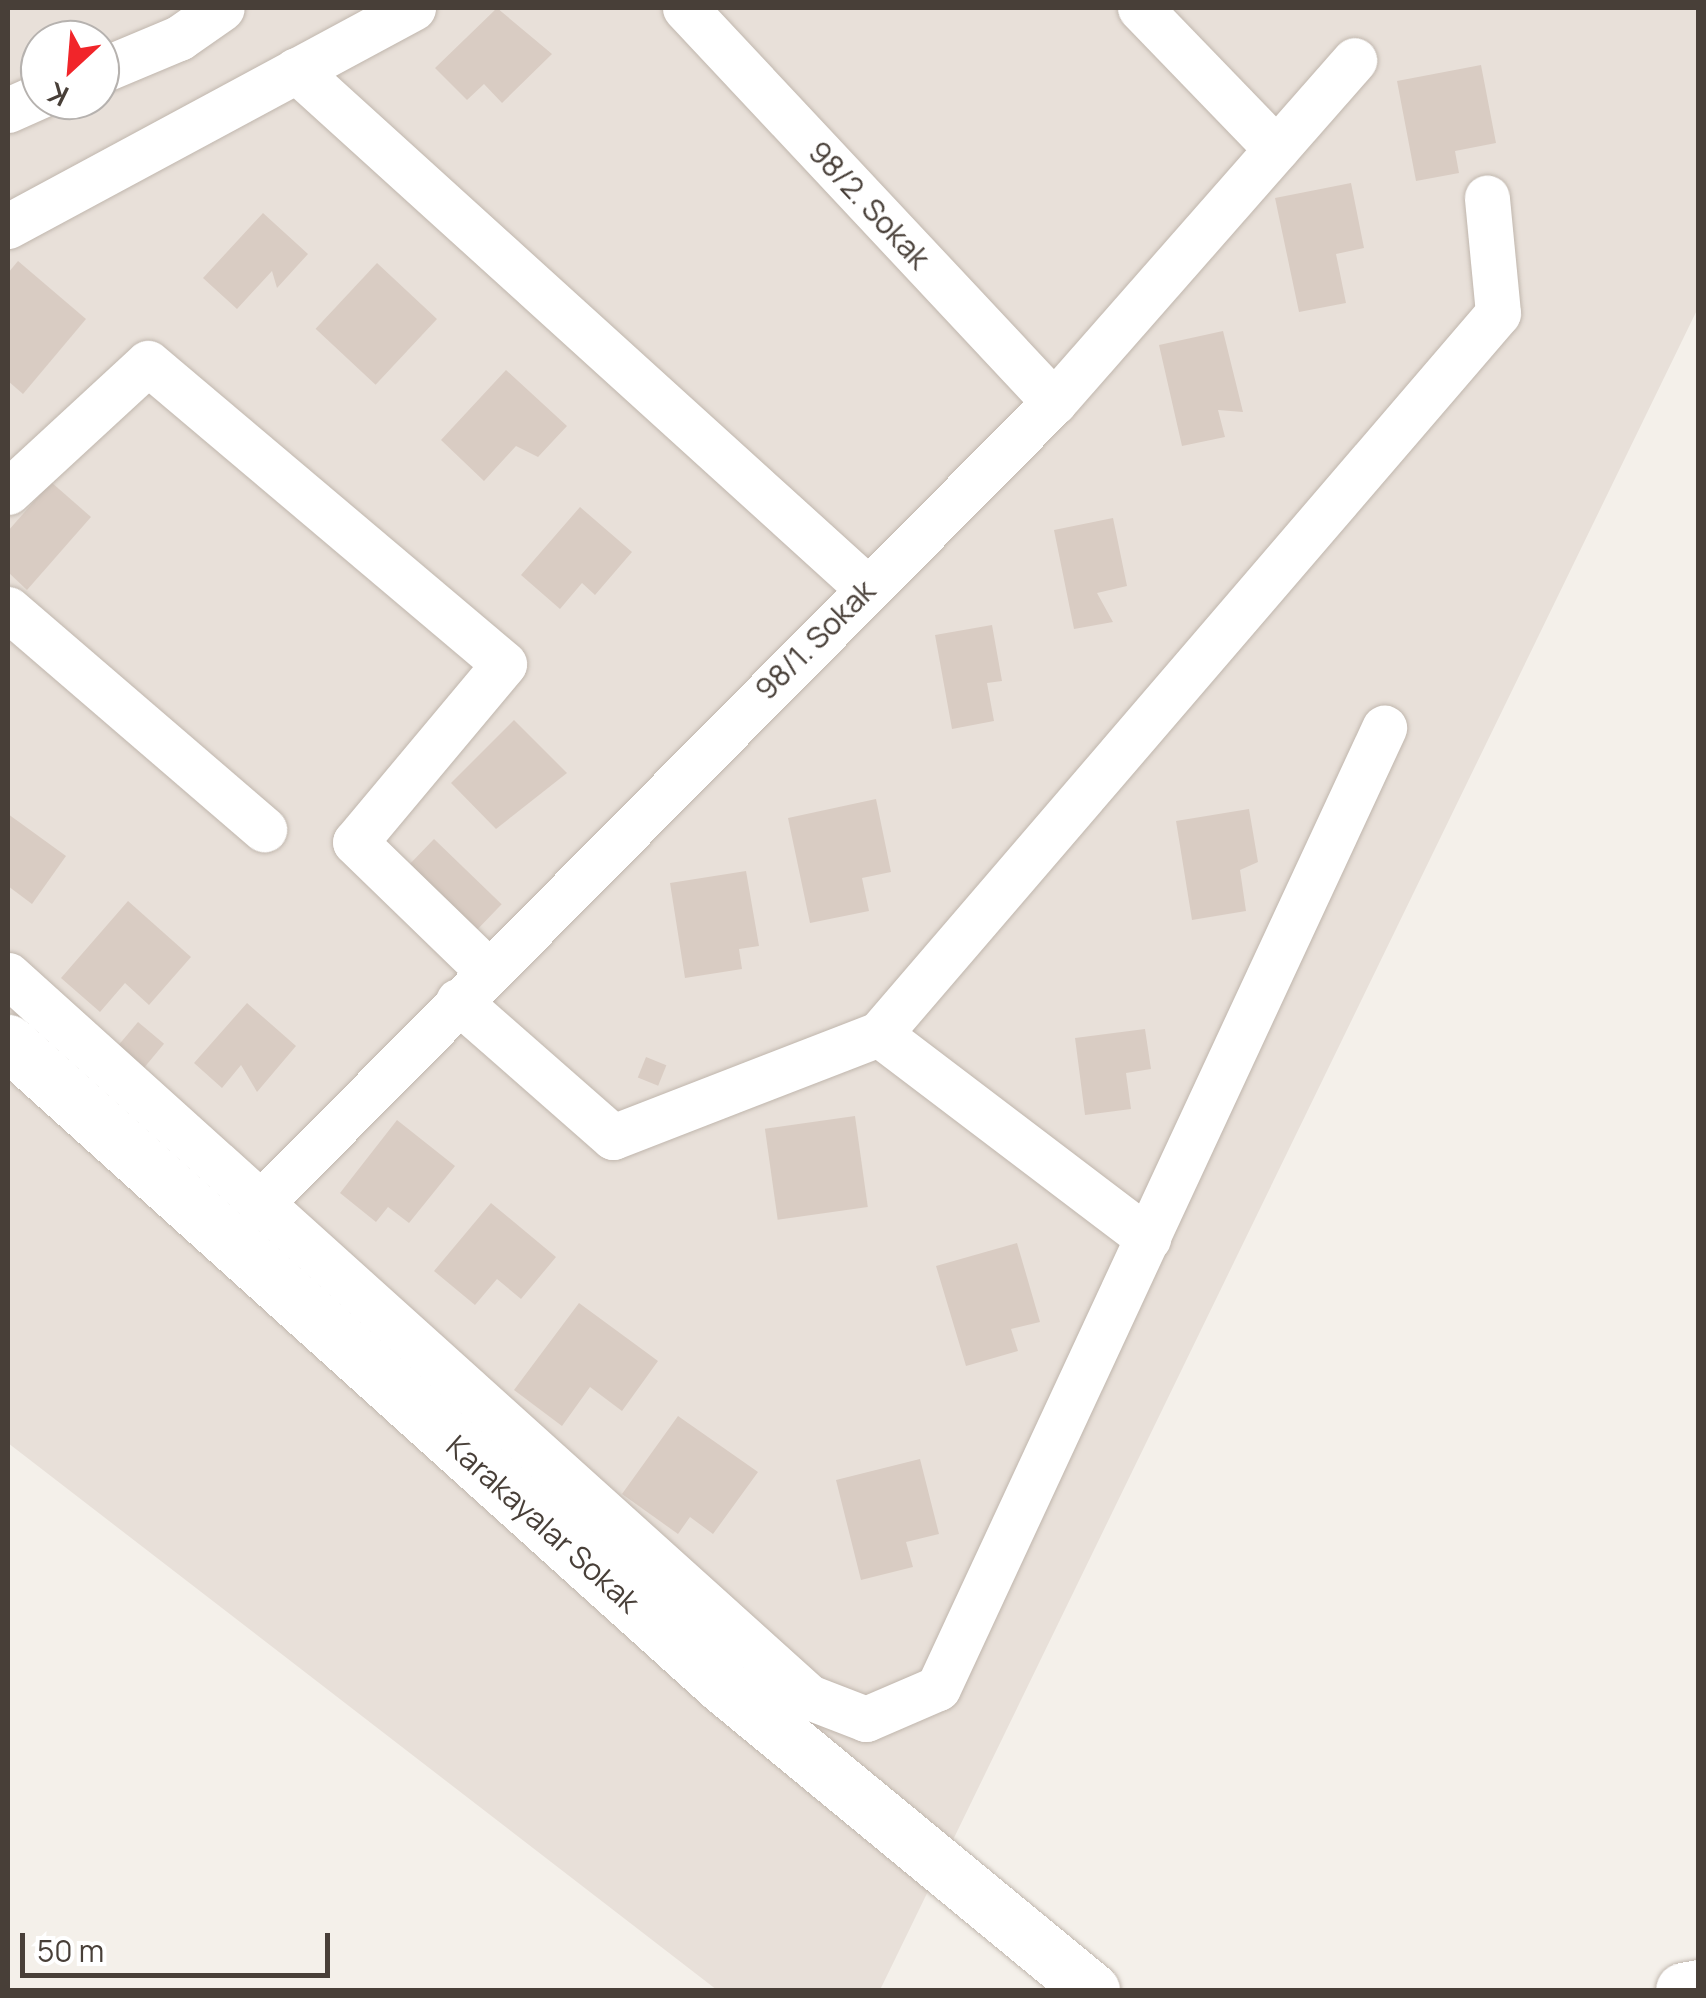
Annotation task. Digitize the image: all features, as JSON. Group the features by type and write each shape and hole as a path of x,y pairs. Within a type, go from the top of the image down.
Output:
{"street":[{"path":"120,61 222,8"},
{"path":"8,226 413,8"},
{"name":"98/2. Sokak","path":"685,8 1054,402"},
{"path":"1140,8 1276,149"},
{"name":"98/1. Sokak","path":"260,1204 1054,402 1354,60"},
{"path":"296,70 867,588"},
{"path":"12,477 148,363 504,664 355,842 473,986 613,1137 878,1034 1498,313 1486,198"},
{"path":"8,609 264,830"},
{"path":"8,974 810,1697 866,1719 938,1688 1384,728"},
{"path":"878,1034 1148,1238"},
{"name":"Karakayalar Sokak","path":"8,1042 724,1687 1092,1990"},
{"path":"1682,1990 1698,1987"}],"shaded area":[{"path":"8,8 1698,8 1698,308 880,1990 717,1990 8,1443"}],"building":[{"path":"497,8 552,54 502,103 484,84 467,100 435,68"},
{"path":"1481,65 1496,143 1455,151 1459,173 1416,181 1397,81"},
{"path":"1351,183 1364,248 1336,254 1346,303 1299,312 1275,198"},
{"path":"263,213 308,254 277,288 272,271 237,309 203,278"},
{"path":"18,261 86,319 23,394 8,381 8,273"},
{"path":"377,263 437,319 376,385 316,329"},
{"path":"1223,331 1243,412 1218,410 1225,437 1182,446 1159,345"},
{"path":"506,370 567,426 538,457 516,446 484,481 441,440"},
{"path":"51,482 91,517 27,590 8,572 8,531"},
{"path":"580,507 632,552 595,595 582,583 560,609 521,575"},
{"path":"1113,518 1127,586 1097,593 1113,622 1074,629 1054,530"},
{"path":"992,625 1002,681 987,683 994,721 952,729 935,635"},
{"path":"514,720 567,773 496,829 451,783"},
{"path":"876,799 891,872 862,878 869,911 810,923 788,818"},
{"path":"1249,809 1258,862 1240,870 1246,911 1192,920 1176,821"},
{"path":"8,814 66,856 32,904 8,886"},
{"path":"434,839 502,904 477,929 410,864"},
{"path":"746,871 759,946 739,949 742,969 685,978 670,883"},
{"path":"128,901 191,957 149,1005 125,983 100,1012 61,978"},
{"path":"247,1003 296,1046 257,1092 241,1065 222,1088 194,1063"},
{"path":"138,1022 164,1044 143,1069 117,1047"},
{"path":"1145,1029 1151,1069 1126,1073 1131,1109 1085,1115 1075,1038"},
{"path":"646,1057 666,1065 658,1086 638,1077"},
{"path":"855,1116 868,1207 778,1220 765,1129"},
{"path":"397,1120 455,1166 409,1223 388,1207 376,1222 340,1193"},
{"path":"491,1203 556,1257 521,1299 497,1279 475,1305 434,1271"},
{"path":"1017,1243 1040,1322 1011,1329 1018,1351 966,1366 936,1266"},
{"path":"579,1303 658,1361 622,1411 590,1387 562,1426 514,1390"},
{"path":"678,1416 758,1472 713,1534 690,1517 678,1534 622,1494"},
{"path":"920,1459 939,1534 906,1542 913,1567 861,1580 836,1480"}]}
